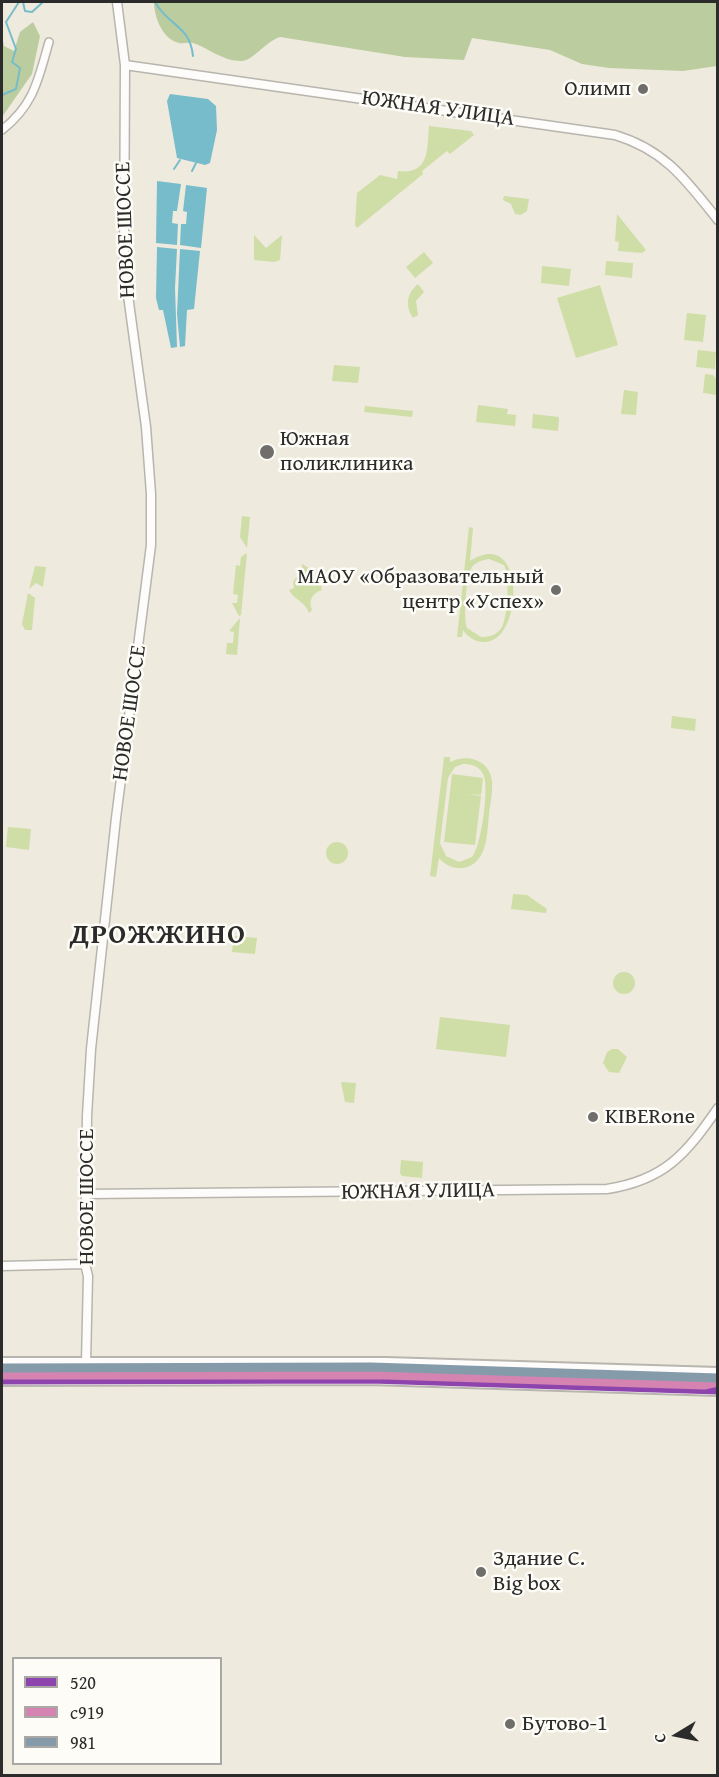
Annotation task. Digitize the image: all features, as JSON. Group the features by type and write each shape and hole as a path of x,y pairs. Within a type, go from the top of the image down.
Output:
{"main road":[{"path":"2,1363 386,1363 704,1373 717,1371"},
{"path":"2,1380 382,1379 717,1390"}],"street":[{"name":"НОВОЕ ШОССЕ","path":"86,1362 88,1276 85,1264 86,1194 92,1037 116,818 151,545 151,494 146,428 124,266 125,65 117,2"},
{"path":"2,130 26,108 34,92 49,42"},
{"name":"ЮЖНАЯ УЛИЦА","path":"125,65 615,135 645,146 667,161 717,220"},
{"name":"ЮЖНАЯ УЛИЦА","path":"86,1194 607,1189 629,1185 664,1170 690,1148 717,1108"},
{"path":"2,1266 85,1264"}],"green space":[{"path":"154,2 717,2 717,66 683,71 609,68 582,64 550,50 472,38 464,60 405,57 280,37 250,58 241,61 222,57 193,43 173,41 160,26"},
{"path":"33,22 40,36 32,74 2,117 2,35 4,46 14,51 20,32"},
{"path":"429,126 471,131 474,135 450,154 447,151 422,171 423,174 357,228 355,225 357,193 380,175 397,179 398,171 416,169 421,165 427,151"},
{"path":"504,196 529,199 527,211 521,215 515,214 511,204 503,200"},
{"path":"617,214 646,250 642,253 618,251 619,242 615,241"},
{"path":"254,235 266,248 282,235 280,260 274,262 254,260"},
{"path":"424,252 433,263 415,278 406,267"},
{"path":"606,261 633,263 632,278 605,275"},
{"path":"542,266 571,269 569,286 541,283"},
{"path":"418,284 424,292 416,301 418,315 413,318 408,300"},
{"path":"600,285 618,345 576,358 557,298"},
{"path":"687,313 706,315 703,342 684,340"},
{"path":"698,350 716,352 715,369 696,367"},
{"path":"334,365 360,367 358,383 332,381"},
{"path":"705,374 713,375 717,380 717,395 703,393"},
{"path":"624,390 638,392 636,415 621,414"},
{"path":"478,405 508,409 507,414 516,415 515,426 476,422"},
{"path":"365,406 413,411 412,417 364,412"},
{"path":"533,414 559,417 558,431 532,428"},
{"path":"242,516 250,517 247,548 240,537"},
{"path":"469,527 473,528 470,561 488,554 501,558 510,570 513,587 512,606 507,623 499,636 486,642 479,642 463,630 462,637 457,637","holes":["486,559 504,565 508,586 504,622 496,634 481,637 467,628 465,615 468,578 472,567"]},
{"path":"247,553 241,615 239,616 232,603 237,603 238,595 233,594 236,565 240,566 241,557"},
{"path":"302,564 309,568 309,579 320,581 322,590 312,598 310,604 312,610 309,613 289,590 294,588 293,582 302,570"},
{"path":"35,566 46,567 43,587 36,583 29,589"},
{"path":"28,593 35,598 32,630 25,630 22,624"},
{"path":"240,618 237,655 226,654 227,643 233,643 234,632 229,631"},
{"path":"672,716 696,719 695,731 671,728"},
{"path":"444,757 450,757 450,762 463,758 477,760 487,768 492,781 485,847 477,861 463,868 450,866 439,858 436,877 430,876","holes":["463,764 472,765 481,771 486,790 481,830 475,851 472,857 459,862 446,856 440,843 448,778 455,767"]},
{"path":"452,774 483,778 481,795 467,794 481,796 475,845 444,842"},
{"path":"8,827 31,829 29,850 6,847"},
{"path":"337,842 345,845 348,853 345,861 337,864 329,861 326,853 329,845"},
{"path":"513,894 527,895 547,909 546,913 511,909"},
{"path":"234,936 257,938 255,954 232,952"},
{"path":"624,972 632,975 635,983 632,991 624,994 616,991 613,983 616,975"},
{"path":"440,1017 510,1025 506,1057 436,1049"},
{"path":"618,1049 627,1057 619,1073 609,1072 603,1063 607,1052"},
{"path":"341,1082 356,1083 354,1103 345,1102"},
{"path":"401,1160 423,1162 422,1178 402,1176 400,1173"}],"water":[{"path":"170,94 208,99 216,106 217,130 210,163 205,165 177,158 167,101"},
{"path":"157,181 181,184 177,211 173,211 172,223 178,224 177,245 156,243"},
{"path":"186,185 207,188 201,248 180,245 181,224 186,224 187,212 183,211"},
{"path":"157,247 177,249 175,288 177,347 171,348 163,310 159,310 156,298"},
{"path":"180,249 200,251 194,309 187,310 185,346 180,347 177,314"}],"waterway":[{"path":"2,95 16,89 20,68 12,62 16,49 6,22 19,2 23,2 25,11 32,12 43,2"},
{"path":"155,2 188,38 193,56"},
{"path":"174,169 180,160"},
{"path":"192,171 196,163"}],"transit line":[{"name":"981","path":"2,1368 371,1367 718,1378"},
{"name":"с919","path":"2,1375 386,1375 704,1385 718,1382"},
{"name":"520","path":"2,1380 371,1379 718,1390"}],"place":[{"name":"Олимп","path":"643,89"},
{"name":"Южная поликлиника","path":"267,452"},
{"name":"МАОУ «Образовательный центр «Успех»","path":"556,590"},
{"name":"KIBERone","path":"593,1117"},
{"name":"Здание C. Big box","path":"481,1572"},
{"name":"Бутово-1","path":"510,1724"}],"district":[{"name":"ДРОЖЖИНО","path":"158,936"}]}
